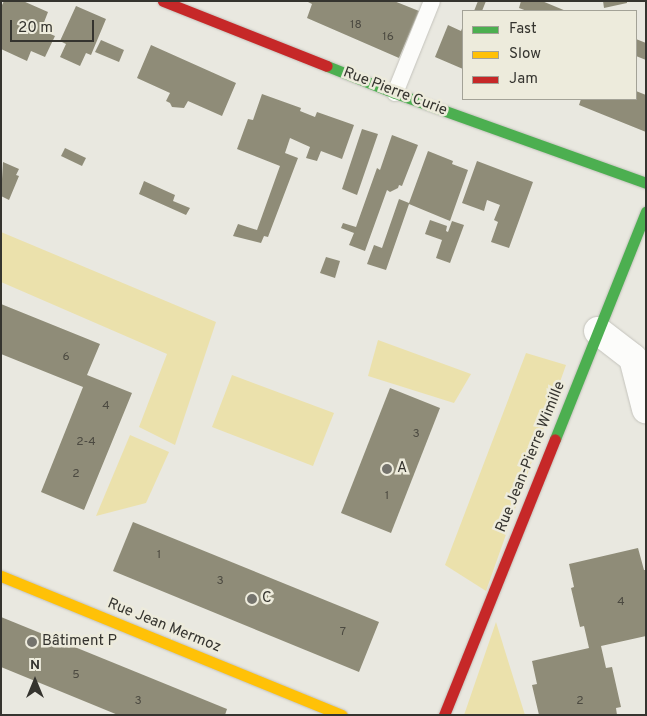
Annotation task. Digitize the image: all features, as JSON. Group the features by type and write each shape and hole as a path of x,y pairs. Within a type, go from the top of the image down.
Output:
{"street":[{"name":"Rue Pierre Curie","path":"163,1 395,93 640,178"},
{"name":"Rue Jean-Pierre Wimille","path":"444,715 646,211"},
{"path":"598,331 633,358 646,410"},
{"name":"Rue Jean Mermoz","path":"1,576 314,710 342,715"}],"lane":[{"path":"395,93 432,1"}],"shaded area":[{"path":"1,232 216,322 175,445 139,427 167,354 1,282"},
{"path":"378,340 471,374 454,403 368,376"},
{"path":"526,353 566,365 486,591 445,565"},
{"path":"232,375 334,413 313,466 212,427"},
{"path":"130,435 169,452 146,503 96,516"},
{"path":"496,622 525,715 464,715"}],"building":[{"path":"4,1 23,1 48,12 41,30 55,36 45,57 31,51 27,61 1,49 1,7"},
{"path":"306,1 394,1 419,11 399,58 307,18 312,4"},
{"path":"478,1 486,1 482,10 474,10"},
{"path":"521,1 542,1 564,10 524,10 519,8"},
{"path":"603,1 627,1 627,3 604,8"},
{"path":"76,6 106,19 91,55 86,53 80,66 60,57 66,44 60,41"},
{"path":"448,25 461,31 462,28 462,69 435,57"},
{"path":"637,39 646,43 646,60 637,56"},
{"path":"101,40 124,50 119,62 95,52"},
{"path":"151,45 236,83 222,116 188,101 184,108 172,107 166,101 170,93 137,78"},
{"path":"637,91 646,95 646,132 579,105 581,100 637,100"},
{"path":"262,94 301,108 300,111 315,117 317,112 354,125 342,159 321,151 317,161 306,158 310,147 290,138 285,153 298,158 268,237 264,236 261,243 233,236 238,224 257,230 280,166 237,149 248,119 253,120"},
{"path":"362,129 378,134 357,195 342,189"},
{"path":"392,135 418,145 402,186 399,185 398,188 390,192 387,190 365,251 349,245 354,233 341,228 343,223 356,227 377,168 380,170"},
{"path":"65,148 86,158 82,166 61,156"},
{"path":"428,151 453,161 452,164 468,170 450,221 409,204 386,270 367,264 374,245 382,248 399,199 409,203"},
{"path":"477,161 533,182 509,248 491,242 498,222 494,220 500,205 487,200 484,211 462,203"},
{"path":"3,162 19,169 16,175 19,176 9,200 1,196"},
{"path":"144,181 175,195 173,201 190,208 186,215 139,194"},
{"path":"430,220 447,226 446,231 448,232 452,221 464,225 450,263 436,258 442,240 425,234"},
{"path":"326,257 340,261 335,278 320,273"},
{"path":"1,304 100,344 87,375 132,393 84,510 41,492 83,387 1,354"},
{"name":"A","path":"390,388 440,408 391,533 341,513"},
{"name":"C","path":"133,522 379,622 359,672 113,571"},
{"path":"638,548 644,570 646,570 646,636 601,646 606,668 612,667 621,707 616,708 617,715 539,715 532,685 537,684 532,661 589,648 584,626 580,627 571,588 574,587 569,564"},
{"name":"Bâtiment P","path":"1,617 227,709 225,715 118,715 1,667"}],"traffic: fast":[{"path":"327,66 395,93 646,183"},
{"path":"555,439 646,211"}],"traffic: slow":[{"path":"1,576 342,715"}],"traffic: jam":[{"path":"163,1 327,66"},
{"path":"444,715 555,439"}],"place":[{"name":"A","path":"387,469"},
{"name":"C","path":"252,599"},
{"name":"Bâtiment P","path":"32,642"}]}
